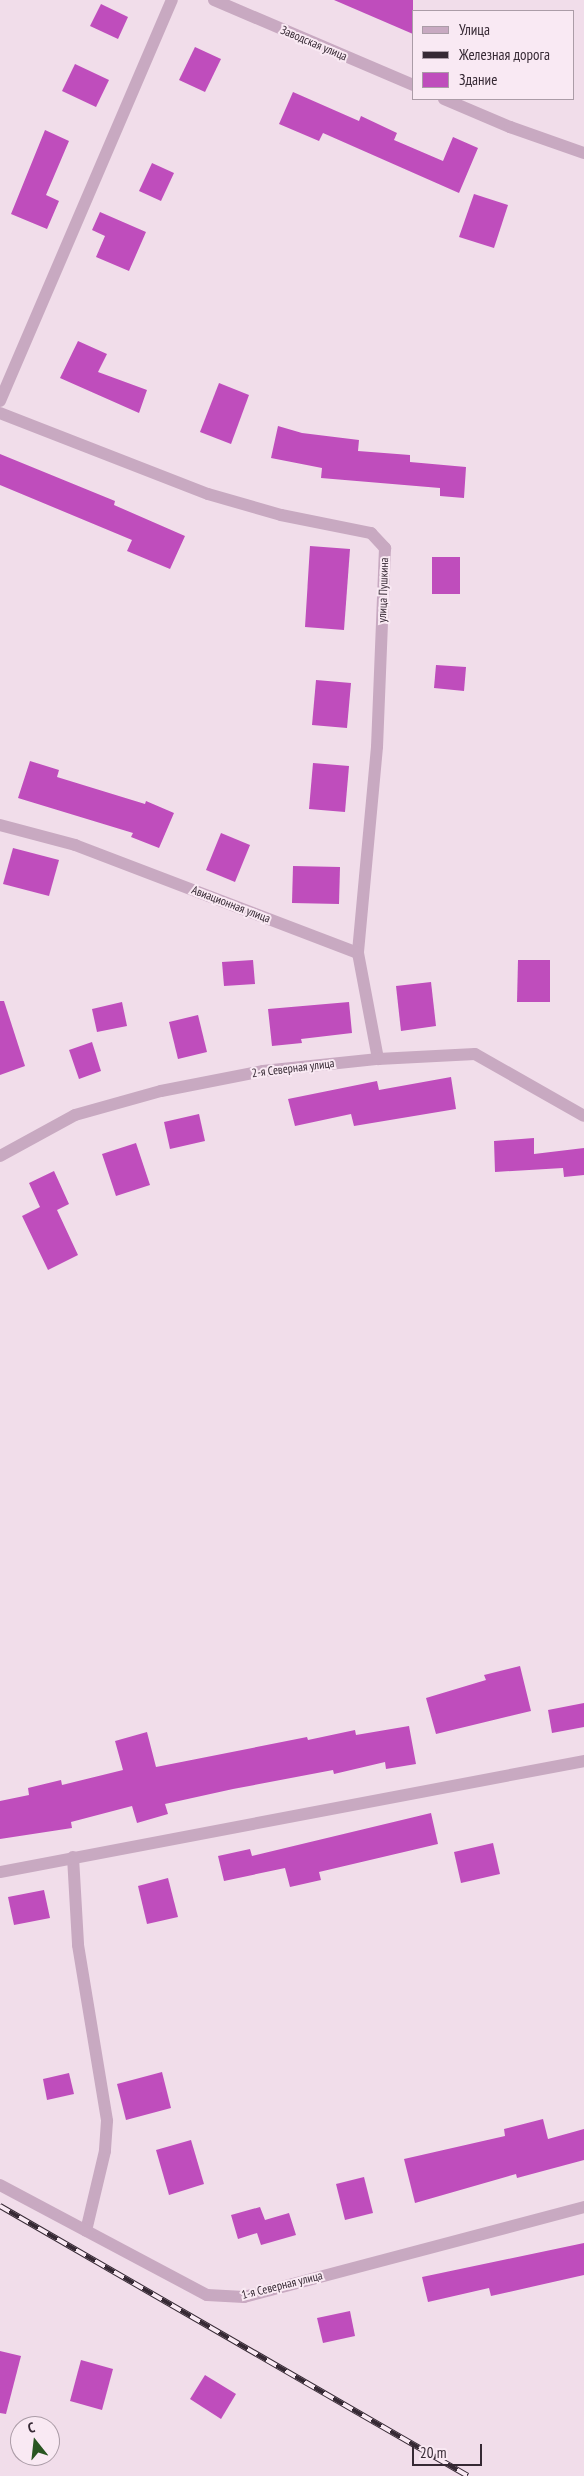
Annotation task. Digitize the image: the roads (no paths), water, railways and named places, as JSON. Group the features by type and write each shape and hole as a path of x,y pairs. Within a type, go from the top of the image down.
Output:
{"street":[{"path":"0,401 172,0"},
{"name":"Заводская улица","path":"214,0 412,86"},
{"path":"446,100 510,128 584,153"},
{"name":"улица Пушкина","path":"0,414 208,494 281,515 372,532 385,548 376,747 358,953"},
{"name":"Авиационная улица","path":"0,825 75,844 358,953"},
{"path":"358,953 378,1059"},
{"name":"2-я Северная улица","path":"0,1156 75,1115 161,1091 263,1071 378,1059 475,1054 584,1116"},
{"path":"0,1872 584,1761"},
{"path":"73,1857 78,1945 106,2121 105,2150 86,2231"},
{"name":"1-я Северная улица","path":"0,2185 207,2295 244,2297 584,2207"}],"railway":[{"path":"0,2206 468,2476"}]}
